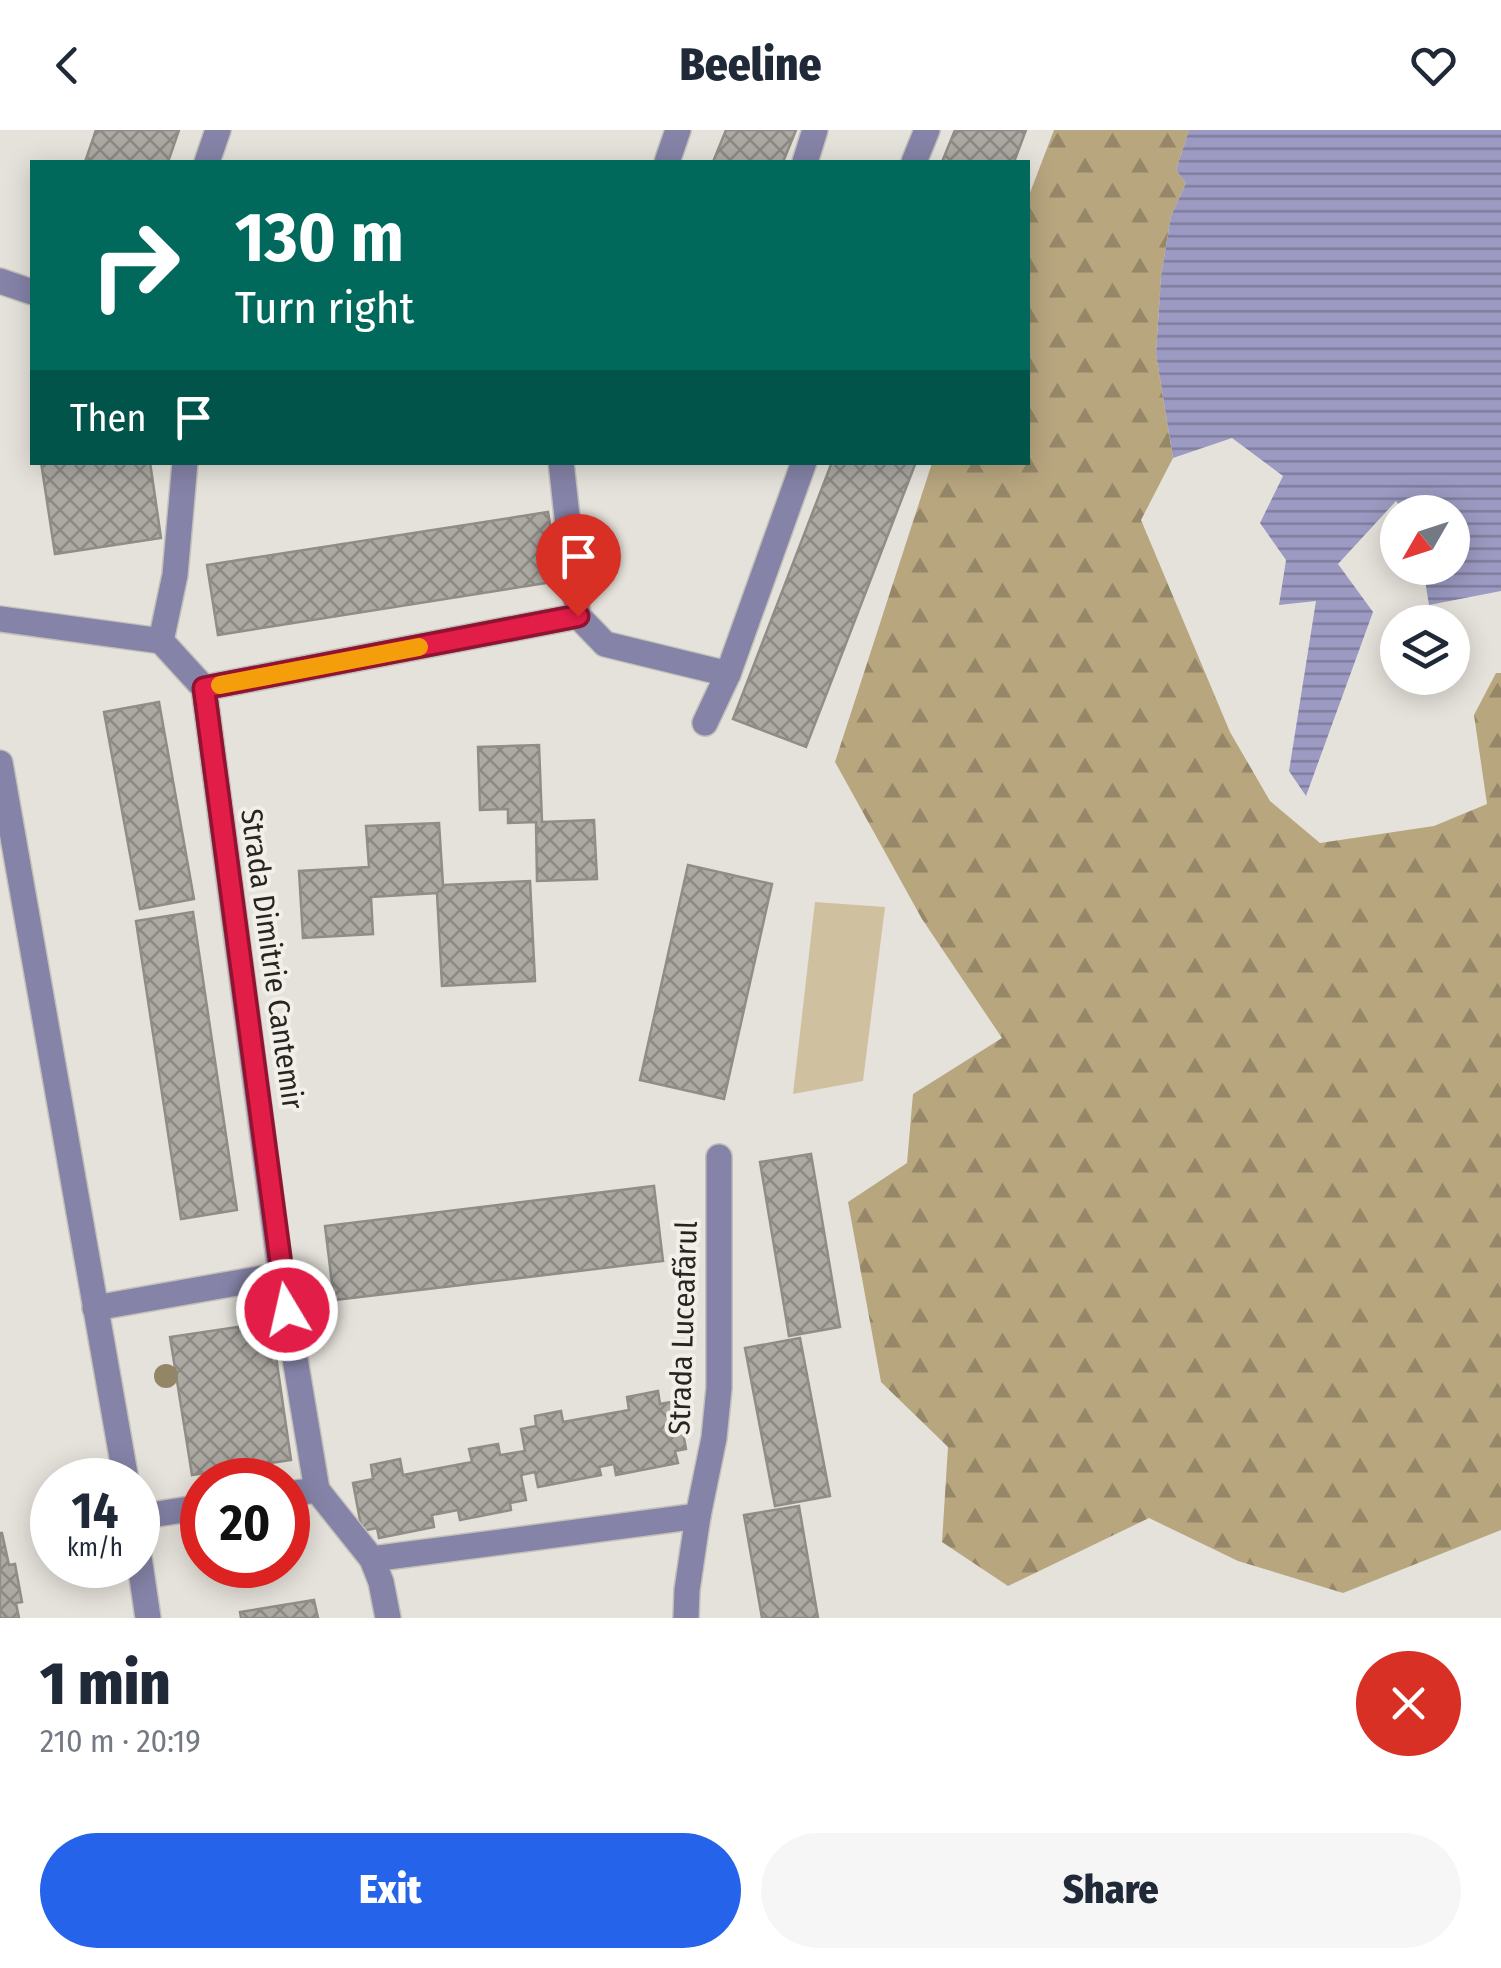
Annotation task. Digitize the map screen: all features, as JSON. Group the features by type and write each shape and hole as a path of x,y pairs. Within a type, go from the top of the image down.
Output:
{"street":[{"path":"208,160 218,130"},
{"path":"668,160 678,130"},
{"path":"806,160 814,130"},
{"path":"915,160 927,130"},
{"path":"0,281 30,291"},
{"path":"161,641 175,575 185,465"},
{"path":"561,465 578,616 605,644 728,674"},
{"path":"705,723 728,674 803,465"},
{"path":"0,619 161,641 204,688 578,616"},
{"name":"Strada Dimitrie Cantemir","path":"204,688 282,1274 317,1490"},
{"path":"0,763 122,1458"},
{"name":"Strada Luceafărul","path":"686,1618 719,1388 719,1158"},
{"path":"95,1308 282,1274"},
{"path":"310,1491 317,1490 372,1558 388,1618"},
{"path":"372,1558 698,1516"},
{"path":"144,1588 148,1618"}],"shaded area":[{"path":"815,902 885,907 863,1081 793,1094"}],"green space":[{"path":"1054,130 1189,130 1176,170 1186,183 1171,216 1161,276 1156,354 1173,458 1141,520 1230,732 1270,801 1320,843 1434,826 1487,804 1474,715 1496,673 1501,673 1501,1530 1343,1593 1238,1561 1149,1518 1008,1586 942,1542 948,1447 881,1382 848,1202 907,1163 913,1094 1002,1038 922,919 835,762 931,465 1030,465 1030,193"}],"water":[{"path":"1189,130 1501,130 1501,591 1429,605 1426,585 1470,585 1470,495 1380,495 1380,518 1338,564 1373,612 1306,796 1289,771 1316,601 1279,605 1286,560 1260,523 1283,476 1232,438 1173,458 1156,354 1161,276 1171,216 1186,183 1176,170"}],"building":[{"path":"96,130 179,130 169,160 86,160"},
{"path":"726,130 796,130 784,160 714,160"},
{"path":"955,130 1026,130 1015,160 943,160"},
{"path":"41,465 150,465 161,538 55,554"},
{"path":"831,465 915,465 806,747 733,719"},
{"path":"548,512 559,581 218,635 207,565"},
{"path":"159,702 194,899 140,909 104,712"},
{"path":"539,745 542,822 594,820 597,879 537,881 536,822 508,823 508,809 480,810 478,747"},
{"path":"439,823 443,885 530,881 535,981 442,986 437,893 371,897 373,934 303,938 299,871 369,867 366,826"},
{"path":"688,865 772,884 724,1099 640,1080"},
{"path":"193,912 237,1210 181,1219 136,921"},
{"path":"811,1154 840,1327 789,1336 760,1162"},
{"path":"654,1186 663,1261 334,1300 325,1226"},
{"path":"271,1322 291,1458 189,1458 170,1337"},
{"path":"800,1338 830,1496 775,1506 745,1348"},
{"path":"658,1391 660,1404 677,1401 686,1449 675,1451 678,1463 616,1475 614,1464 599,1467 601,1475 538,1487 535,1472 521,1475 526,1500 510,1503 511,1510 460,1520 458,1510 432,1515 434,1527 379,1538 377,1528 362,1531 353,1483 373,1479 371,1465 400,1459 403,1475 472,1462 469,1449 498,1444 500,1455 525,1451 521,1429 536,1426 535,1416 561,1411 563,1422 629,1410 627,1397"},
{"path":"799,1506 818,1618 762,1618 744,1515"},
{"path":"0,1533 9,1565 15,1564 22,1602 16,1603 19,1618 0,1618"},
{"path":"314,1600 318,1618 241,1618 240,1612"}],"slow traffic":[{"path":"220,685 419,647"}],"route":[{"path":"287,1310 204,688 578,616"}]}
